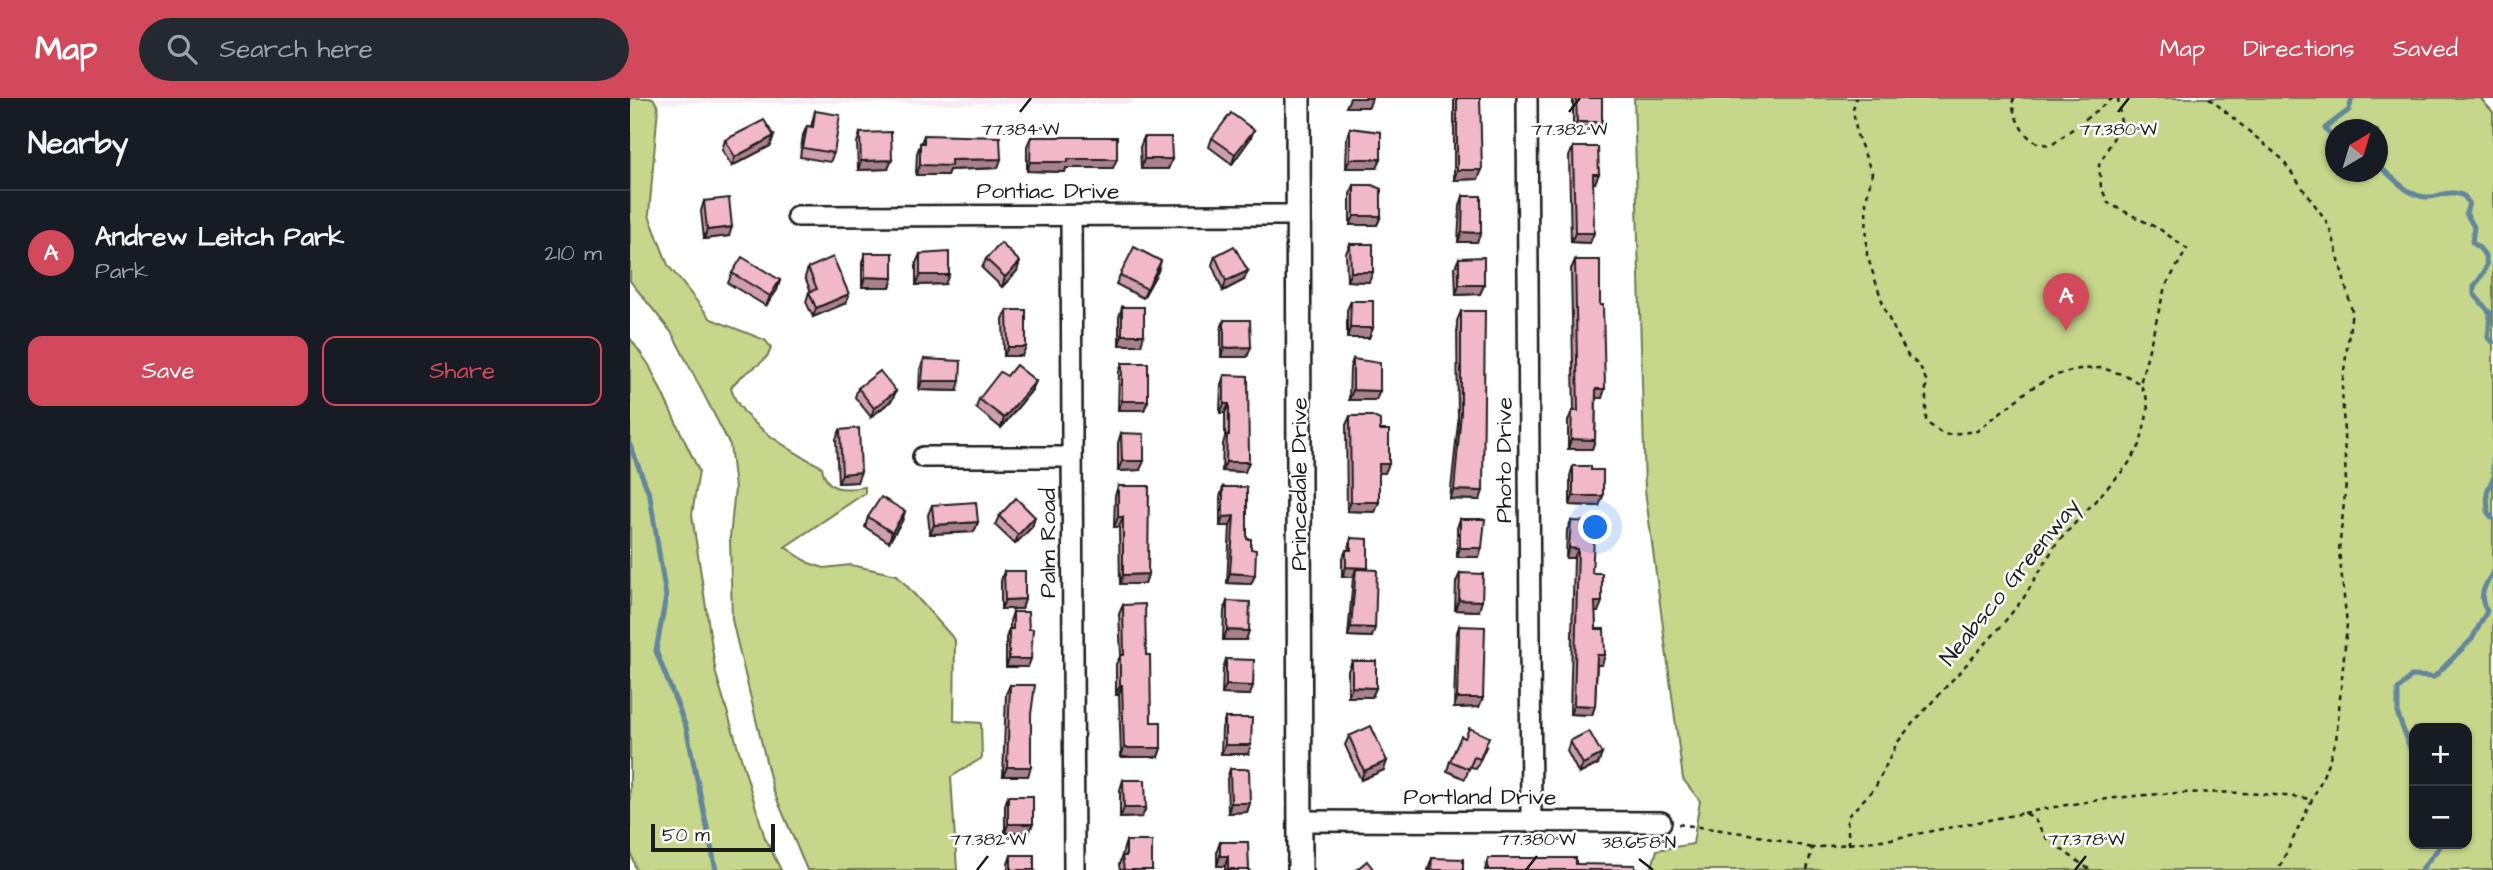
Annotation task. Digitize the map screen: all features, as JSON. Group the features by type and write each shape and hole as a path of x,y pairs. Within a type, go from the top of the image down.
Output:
{"street":[{"name":"Princedale Drive","path":"1298,98 1300,870"},
{"name":"Photo Drive","path":"1527,98 1531,822"},
{"name":"Pontiac Drive","path":"797,216 1298,215"},
{"name":"Palm Road","path":"1071,216 1074,870"},
{"path":"923,457 1072,457"},
{"name":"Portland Drive","path":"1299,821 1661,822"}],"path":[{"path":"1856,98 1853,110 1857,135 1872,173 1866,201 1867,254 1886,313 1908,356 1920,366 1926,380 1926,422 1944,435 1977,431 2030,389 2053,376 2079,369 2102,368 2127,376 2140,384 2165,287 2187,249 2161,230 2108,203 2101,187 2099,166 2121,124 2119,98"},
{"path":"2014,98 2012,104 2021,128 2042,146 2053,144 2113,98"},
{"path":"2209,98 2281,158 2325,219 2333,237 2352,311 2342,386 2346,483 2339,551 2347,624 2336,741 2313,799 2278,870"},
{"name":"Neabsco Greenway","path":"1849,845 1847,817 1875,788 1897,743 1997,631 2023,599 2056,544 2110,486 2140,445 2148,410 2140,384"},
{"path":"1661,822 1749,834 1812,848 1849,845 2066,803 2155,792 2219,792 2313,799"},
{"path":"2024,813 2033,817 2047,839 2091,870"},
{"path":"1807,870 1812,848"}],"shaded area":[{"path":"630,98 1132,98 1132,104 630,103"}],"green space":[{"path":"630,98 653,98 658,107 649,215 668,265 711,319 765,340 771,347 765,359 731,388 736,401 769,435 822,467 827,481 832,485 843,489 865,487 865,493 785,547 809,563 824,568 851,565 897,575 955,640 954,721 981,723 982,758 951,777 957,870 807,870 773,790 732,620 730,538 735,488 730,445 672,333 630,281"},
{"path":"1634,98 2480,98 2493,112 2493,870 1651,870 1657,850 1693,844 1700,801 1683,779 1645,490"},
{"path":"630,338 649,365 699,471 692,515 716,674 765,838 781,870 636,870 630,850"}],"building":[{"path":"1457,98 1480,98 1482,170 1457,170"},
{"path":"1576,98 1602,98 1602,122 1577,122"},
{"path":"815,111 840,115 834,153 803,148 807,126 813,127"},
{"path":"1231,113 1254,130 1235,154 1212,138"},
{"path":"764,120 774,136 735,157 725,140"},
{"path":"1350,128 1381,132 1381,159 1350,159"},
{"path":"891,132 892,160 861,161 860,133"},
{"path":"924,135 1000,137 1001,159 951,160 951,166 920,165 920,143 924,143"},
{"path":"1031,137 1117,137 1117,159 1030,162"},
{"path":"1144,137 1171,137 1172,159 1144,159"},
{"path":"1573,147 1598,147 1599,174 1593,174 1594,233 1575,233"},
{"path":"1354,185 1372,185 1381,189 1381,216 1354,216"},
{"path":"1463,196 1481,196 1481,233 1462,232"},
{"path":"729,198 732,227 707,230 704,201"},
{"path":"1001,243 1020,262 1005,277 986,259"},
{"path":"1350,244 1373,244 1373,272 1351,272"},
{"path":"1234,246 1248,271 1226,281 1215,256"},
{"path":"1134,247 1161,261 1147,289 1120,275"},
{"path":"949,252 949,275 920,275 920,254"},
{"path":"865,253 893,253 893,278 865,277"},
{"path":"742,257 780,280 770,296 732,273"},
{"path":"833,257 849,294 816,308 809,292 817,289 808,268"},
{"path":"1484,257 1484,285 1459,285 1459,258"},
{"path":"1575,260 1600,260 1605,389 1596,389 1595,440 1571,439 1572,411 1578,411"},
{"path":"1351,301 1373,301 1373,328 1350,328"},
{"path":"1122,307 1144,307 1144,335 1122,335"},
{"path":"1007,310 1026,310 1026,347 1008,347"},
{"path":"1461,311 1485,311 1483,491 1454,490 1461,413"},
{"path":"1224,320 1250,320 1251,347 1224,348"},
{"path":"924,359 961,361 960,381 922,381"},
{"path":"1353,359 1380,363 1380,391 1353,390"},
{"path":"1122,363 1148,363 1148,401 1122,401"},
{"path":"1016,365 1036,381 1004,418 979,399 1000,372 1007,376"},
{"path":"880,371 896,391 874,408 858,388"},
{"path":"1224,375 1248,376 1249,462 1226,462 1229,404 1224,404"},
{"path":"1350,416 1372,416 1380,420 1380,430 1389,430 1389,464 1379,464 1379,502 1351,502"},
{"path":"859,428 861,472 842,474 840,430"},
{"path":"1121,433 1144,434 1144,461 1122,461"},
{"path":"1573,466 1591,466 1591,470 1603,470 1603,496 1573,496"},
{"path":"1118,486 1149,486 1148,574 1123,575 1123,517 1118,517"},
{"path":"1223,487 1247,487 1247,539 1251,539 1251,549 1256,550 1255,575 1230,573 1234,516 1223,517"},
{"path":"881,497 905,511 892,532 868,517"},
{"path":"1016,498 1035,517 1018,535 999,516"},
{"path":"976,502 978,522 934,525 932,505"},
{"path":"1460,519 1485,519 1482,548 1460,548"},
{"path":"1571,521 1595,522 1592,573 1602,573 1602,602 1595,602 1596,629 1604,629 1605,655 1597,655 1595,706 1574,705 1578,549 1569,548"},
{"path":"1351,538 1368,539 1368,568 1346,567 1346,550 1351,550"},
{"path":"1356,569 1377,570 1375,628 1351,627"},
{"path":"1004,571 1025,571 1025,599 1005,600"},
{"path":"1460,573 1483,574 1482,601 1459,600"},
{"path":"1227,601 1250,602 1249,631 1227,630"},
{"path":"1145,604 1146,655 1150,655 1151,722 1161,722 1161,748 1124,748 1120,685 1120,655 1124,655 1123,605"},
{"path":"1013,612 1028,612 1029,629 1033,629 1031,659 1009,659 1009,629 1013,629"},
{"path":"1459,626 1485,627 1483,698 1457,698"},
{"path":"1226,659 1254,660 1253,686 1226,685"},
{"path":"1352,661 1376,661 1376,688 1352,687"},
{"path":"1010,685 1035,685 1031,714 1031,767 1007,767"},
{"path":"1225,718 1252,718 1251,745 1225,745"},
{"path":"1371,726 1387,761 1364,771 1349,736"},
{"path":"1469,728 1489,737 1480,759 1474,757 1469,769 1450,761 1461,736 1465,738"},
{"path":"1589,731 1602,754 1583,764 1570,741"},
{"path":"1230,769 1249,769 1250,803 1231,803"},
{"path":"1123,780 1145,780 1146,808 1124,808"},
{"path":"1008,796 1033,796 1033,824 1008,824"},
{"path":"1126,841 1152,841 1152,870 1124,870 1122,856 1126,856"},
{"path":"1220,842 1248,842 1249,870 1228,869 1228,856 1220,856"},
{"path":"1011,855 1034,855 1034,870 1011,870"},
{"path":"1432,858 1463,859 1463,870 1431,870"},
{"path":"1488,858 1576,858 1576,864 1635,865 1635,870 1488,870"},
{"path":"1367,861 1374,870 1356,870"}],"waterway":[{"path":"2337,119 2349,110 2352,98"},
{"path":"2388,174 2418,196 2431,197 2452,193 2464,196 2469,203 2466,213 2474,227 2472,242 2486,258 2485,269 2474,286 2474,294 2490,313 2488,338 2493,342"},
{"path":"630,445 650,496 666,597 656,651 686,727 716,870"},
{"path":"2493,451 2493,471"},
{"path":"2493,478 2487,492 2488,513 2493,519"},
{"path":"2409,745 2398,715 2398,690 2411,676 2434,677 2472,639 2487,611 2482,596 2493,572"},
{"path":"2421,870 2438,849"}],"place":[{"name":"Andrew Leitch Park","path":"2066,331"}]}
